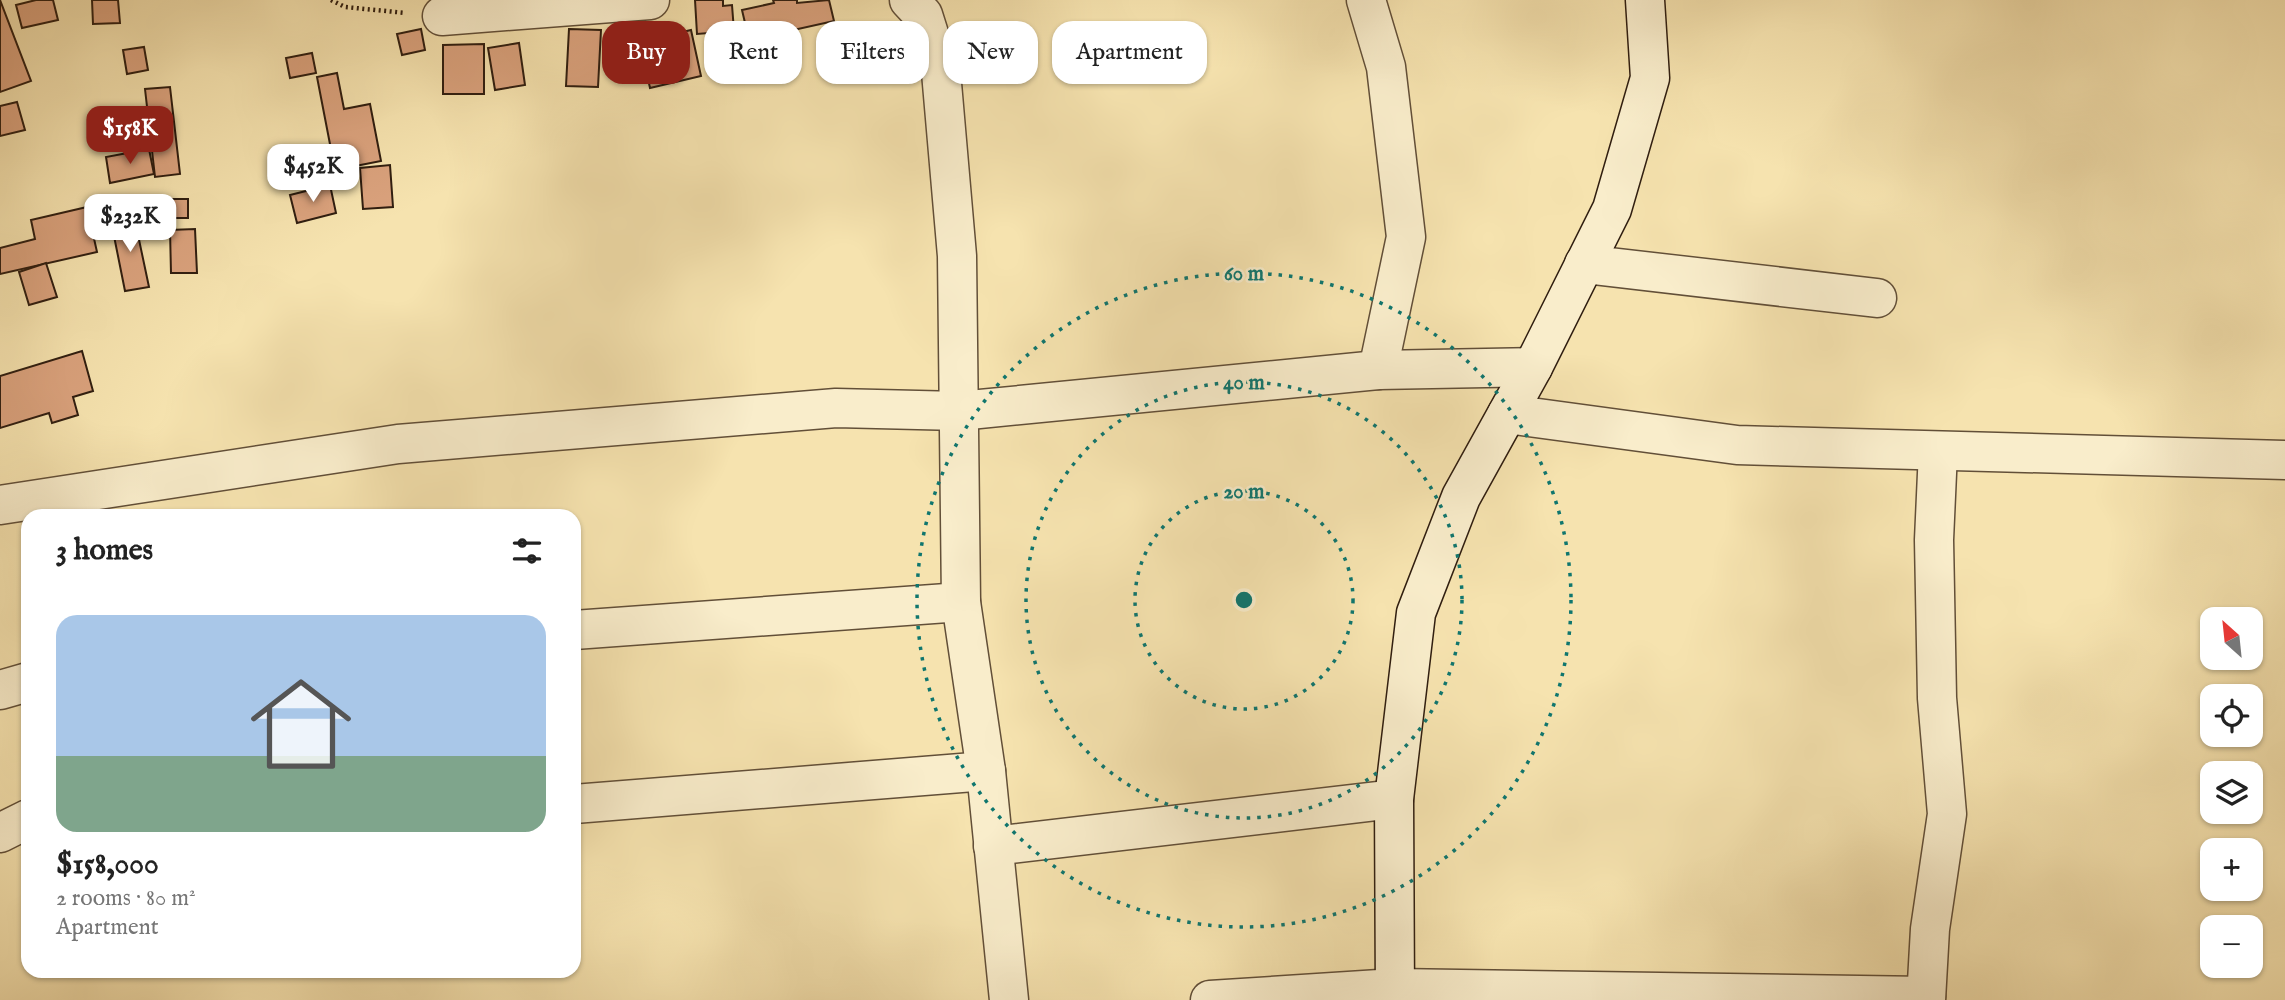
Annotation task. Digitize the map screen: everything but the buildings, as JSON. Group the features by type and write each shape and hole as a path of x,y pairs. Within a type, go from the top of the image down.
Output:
{"street":[{"path":"442,16 650,0"},
{"path":"909,0 923,15 941,72 957,256 961,602 986,771 1009,1000"},
{"path":"1366,0 1386,67 1406,237 1378,370"},
{"path":"1395,994 1394,799 1416,613 1461,497 1533,367 1612,209 1650,78 1645,0"},
{"path":"1584,264 1877,298"},
{"path":"0,505 398,444 836,408 959,411 1378,370 1533,367"},
{"path":"1507,414 1737,445 2285,460"},
{"path":"1210,1000 1395,994 1926,998 1930,929 1947,814 1937,698 1934,540 1938,451"},
{"path":"581,629 961,602"},
{"path":"0,691 21,684"},
{"path":"581,803 986,771"},
{"path":"993,846 1394,799"},
{"path":"0,833 21,822"}],"path":[{"path":"331,0 345,7 442,16"}]}
